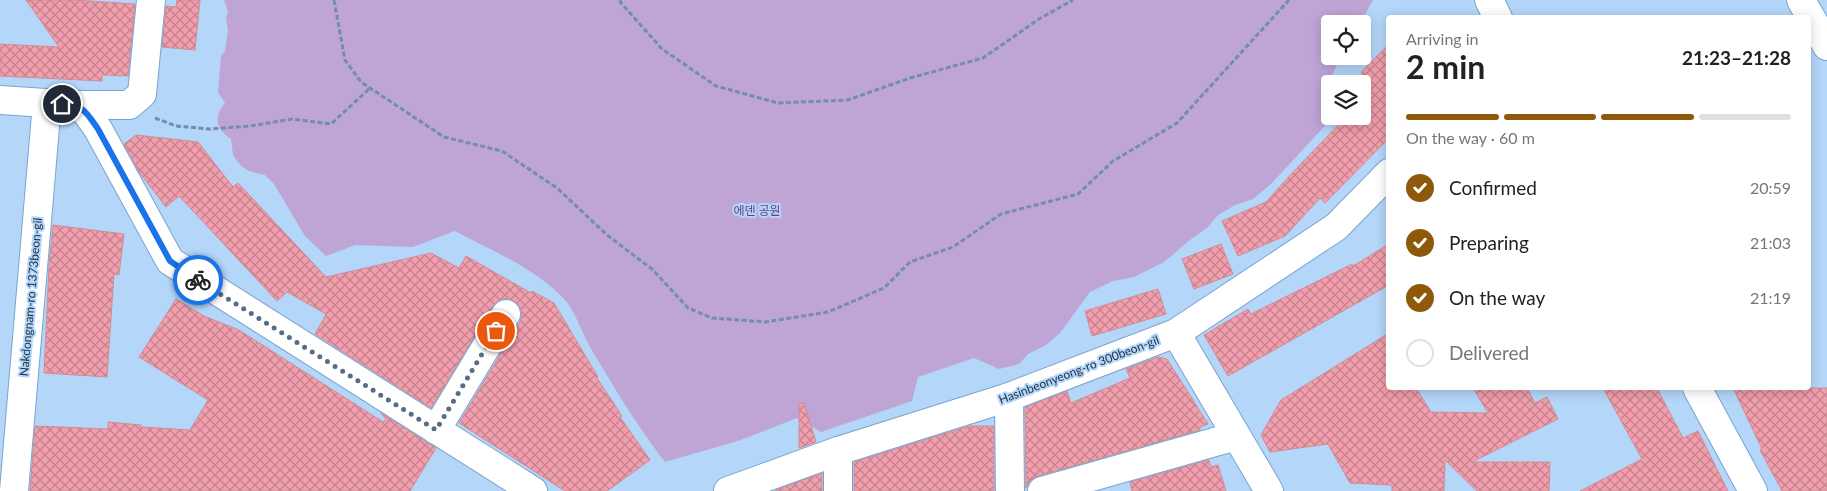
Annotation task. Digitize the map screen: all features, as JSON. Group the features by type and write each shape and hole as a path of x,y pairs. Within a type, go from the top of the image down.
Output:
{"street":[{"path":"0,100 129,106 142,94 152,0"},
{"path":"1489,0 1496,15"},
{"path":"1801,0 1809,15"},
{"path":"1811,18 1827,46"},
{"name":"Nakdongnam-ro 1373beon-gil","path":"14,491 47,103"},
{"path":"76,104 86,112 98,129 170,261 533,491"},
{"name":"Hasinbeonyeong-ro 300beon-gil","path":"728,491 838,451 1009,396 1176,333 1336,226 1386,176"},
{"path":"436,430 506,314"},
{"path":"1176,333 1269,491"},
{"path":"1698,390 1753,491"},
{"path":"1009,396 1010,491"},
{"path":"1042,491 1236,436"},
{"path":"838,451 838,491"}],"path":[{"path":"334,0 345,60 361,82 444,137 502,151 557,188 607,235 652,269 688,308 712,318 765,322 828,312 884,288 910,262 953,247 1001,214 1078,194 1113,161 1177,123 1289,0"},
{"path":"620,0 662,49 716,86 778,103 848,100 910,78 982,58 1039,19 1073,0"},
{"path":"152,117 176,126 210,129 250,126 292,119 330,124 370,88"}],"green space":[{"name":"에덴 공원","path":"224,0 1373,0 1365,15 1321,15 1321,65 1337,65 1332,75 1321,75 1321,125 1326,125 1271,184 1253,199 1235,205 1218,215 1208,227 1164,262 1134,277 1113,281 1090,292 1060,333 1046,345 1028,354 1019,364 999,369 974,358 918,377 912,401 821,432 797,418 741,440 665,462 616,391 590,347 569,305 553,289 527,269 455,231 413,247 355,245 326,256 305,236 274,184 265,175 249,171 240,165 233,155 231,139 219,127 219,113 225,103 218,92 221,56 225,51 228,30 226,18 228,11"}],"building":[{"path":"26,0 75,0 135,4 128,76 102,75 102,81 0,76 0,44 59,47"},
{"path":"177,0 200,0 195,50 162,47 166,6 176,7"},
{"path":"1386,47 1386,141 1325,203 1320,198 1285,236 1238,256 1222,221 1266,202 1338,125 1371,125 1371,75 1362,75 1362,71 1368,65 1371,65 1371,62"},
{"path":"136,135 198,142 233,187 238,183 326,277 431,253 459,268 466,256 531,293 532,291 554,303 597,378 622,416 620,417 650,460 607,491 565,491 459,423 520,322 522,315 520,307 514,301 507,298 499,300 493,306 431,408 315,334 326,314 287,292 277,301 179,196 166,207 139,172 124,144"},
{"path":"53,225 124,234 119,275 114,274 107,377 44,373 49,266"},
{"path":"1221,244 1233,274 1194,289 1182,259"},
{"path":"1386,246 1386,287 1228,376 1204,335 1248,309 1251,314 1352,264 1353,266"},
{"path":"1158,289 1166,314 1092,336 1085,311"},
{"path":"176,299 204,316 239,330 383,422 386,419 381,413 436,448 410,491 30,491 35,426 108,429 108,422 141,425 141,427 190,430 208,400 139,357"},
{"path":"1386,335 1386,390 1417,390 1431,412 1488,413 1474,390 1528,390 1535,403 1547,397 1558,419 1472,462 1550,462 1549,491 1477,491 1445,460 1444,491 1392,491 1392,485 1350,483 1328,444 1270,452 1261,435 1281,400"},
{"path":"1158,357 1167,359 1208,424 1200,427 1200,430 1038,476 1031,480 1026,488 1025,407 1067,391 1071,403 1130,378 1126,369"},
{"path":"1811,388 1827,388 1827,491 1782,491 1760,450 1762,449 1734,390 1811,390"},
{"path":"1604,390 1658,390 1683,438 1698,431 1728,491 1580,491 1642,459"},
{"path":"804,403 816,442 799,448 799,404"},
{"path":"969,426 994,426 994,491 854,491 854,462"},
{"path":"1209,460 1211,467 1218,465 1226,491 1132,491 1130,482"},
{"path":"822,473 822,491 776,491 776,490"}],"way so far":[{"path":"198,280 436,430 496,331"}],"route":[{"path":"62,104 76,104 86,112 98,129 170,261 198,280"}]}
